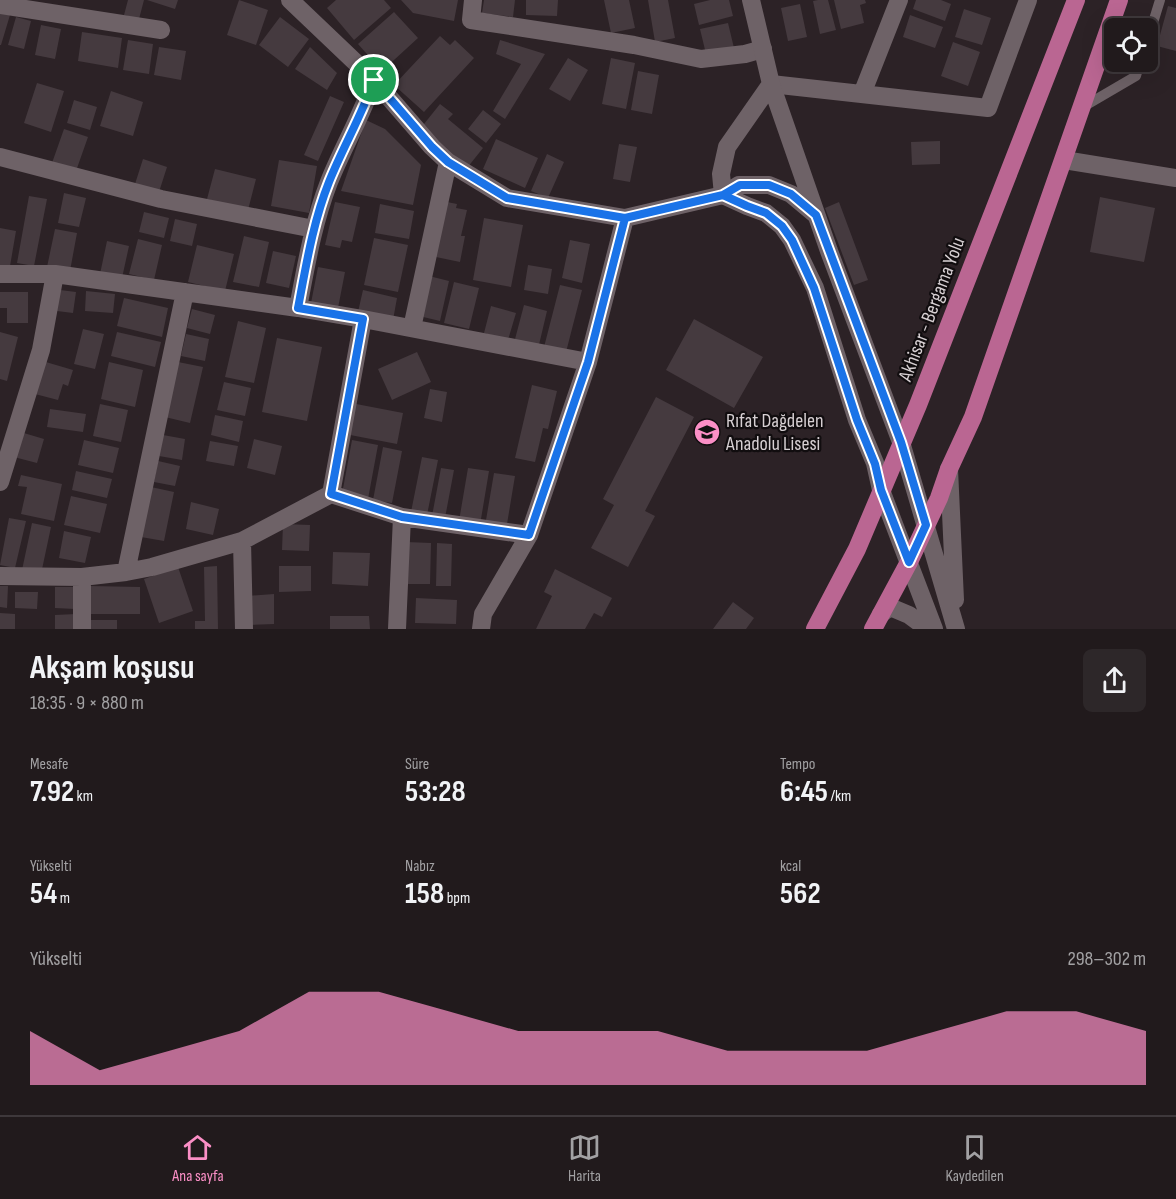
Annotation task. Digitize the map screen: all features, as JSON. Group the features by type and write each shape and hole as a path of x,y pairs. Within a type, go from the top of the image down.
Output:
{"main road":[{"name":"Akhisar - Bergama Yolu","path":"815,629 857,549 922,394 1076,0"},
{"path":"877,621 909,562 973,417 1119,0"}],"street":[{"path":"290,0 374,80 432,147 448,162 507,198 625,218 723,195 740,185 769,185 791,194 816,215"},
{"path":"473,0 471,20 634,45 701,59 745,54 763,49"},
{"path":"751,0 771,84 816,215 901,442 956,629"},
{"path":"862,94 899,0"},
{"path":"771,84 988,108 1029,0"},
{"path":"0,5 161,30"},
{"path":"298,308 314,228 329,182 366,104 374,80"},
{"path":"723,195 721,174 727,147 771,84"},
{"path":"0,157 161,199 314,228"},
{"path":"1064,160 1176,178"},
{"path":"412,328 448,162"},
{"path":"723,195 766,213 782,226 792,240 814,288 857,420 875,464 881,490 934,629"},
{"path":"482,629 483,614 529,535 588,362 625,218"},
{"path":"0,274 55,274 298,308 588,362"},
{"path":"0,482 41,350 55,274"},
{"path":"126,572 185,292"},
{"path":"331,494 363,319"},
{"path":"949,470 956,629"},
{"path":"0,576 82,577 152,567 242,541 331,494 402,517 529,535"},
{"path":"397,629 402,517"},
{"path":"242,541 244,629"},
{"path":"82,577 82,629"},
{"path":"877,621 890,607 909,615 928,629"}],"lane":[{"path":"1154,18 1160,0"},
{"path":"1083,107 1136,76 1137,72"}],"building":[{"path":"128,0 144,0 139,19 124,15"},
{"path":"147,0 178,0 175,9"},
{"path":"239,0 268,10 256,45 227,35"},
{"path":"336,0 384,0 391,8 354,40 327,8"},
{"path":"401,0 458,0 454,21 413,13"},
{"path":"484,0 515,0 513,17 482,13"},
{"path":"526,0 558,0 557,16 526,15"},
{"path":"604,0 629,0 635,28 611,33"},
{"path":"648,0 668,0 675,38 655,42"},
{"path":"710,0 729,0 733,16 699,25 694,4"},
{"path":"828,0 836,30 820,34 813,1"},
{"path":"834,0 865,0 866,3 860,5 864,23 841,29"},
{"path":"916,0 941,0 951,4 945,21 913,9"},
{"path":"800,4 807,37 788,41 781,8"},
{"path":"1168,6 1176,8 1176,51 1158,46"},
{"path":"964,9 991,18 982,45 955,37"},
{"path":"0,12 10,15 1,45 0,45"},
{"path":"394,12 418,38 382,71 358,44"},
{"path":"910,15 943,27 935,48 903,37"},
{"path":"16,17 31,21 24,49 8,45"},
{"path":"280,17 309,39 288,67 259,45"},
{"path":"728,23 734,48 706,54 700,29"},
{"path":"41,25 61,29 55,59 35,55"},
{"path":"82,32 122,38 118,68 78,61"},
{"path":"440,36 450,45 455,40 474,58 424,112 394,85"},
{"path":"128,40 153,44 149,74 123,70"},
{"path":"500,40 545,54 505,119 493,111 521,64 496,54"},
{"path":"953,42 980,52 968,86 941,76"},
{"path":"159,47 186,51 181,80 154,75"},
{"path":"310,47 337,73 327,90 295,69"},
{"path":"568,58 588,70 570,101 549,89"},
{"path":"611,58 635,63 626,109 602,104"},
{"path":"638,71 659,75 652,114 631,110"},
{"path":"37,83 64,91 51,132 24,123"},
{"path":"111,91 143,102 133,136 100,126"},
{"path":"330,96 344,102 318,161 304,155"},
{"path":"74,100 97,107 90,130 67,123"},
{"path":"440,104 453,114 448,119 483,148 467,168 420,129"},
{"path":"483,110 501,124 486,143 468,129"},
{"path":"366,120 385,129 421,165 413,205 341,191"},
{"path":"64,129 88,137 76,171 52,163"},
{"path":"496,139 538,158 525,188 483,169"},
{"path":"940,141 940,164 912,165 911,142"},
{"path":"619,144 637,147 630,182 613,179"},
{"path":"547,154 564,162 548,198 531,191"},
{"path":"143,159 167,167 159,192 135,184"},
{"path":"279,160 317,166 309,213 271,206"},
{"path":"215,169 256,179 248,210 207,199"},
{"path":"64,193 86,198 79,227 58,223"},
{"path":"29,196 47,199 34,266 17,263"},
{"path":"1100,197 1155,208 1144,262 1090,252"},
{"path":"335,202 360,207 352,242 342,240 340,248 325,245"},
{"path":"447,202 457,204 456,208 467,210 461,236 465,236 460,262 436,257"},
{"path":"839,202 868,280 854,285 825,208"},
{"path":"380,204 414,211 409,239 375,233"},
{"path":"144,212 169,218 164,238 139,232"},
{"path":"484,218 523,225 511,287 473,280"},
{"path":"175,219 197,224 192,246 170,241"},
{"path":"0,228 16,231 9,272 0,271"},
{"path":"55,229 77,233 70,271 47,267"},
{"path":"244,236 269,242 259,287 233,282"},
{"path":"374,238 408,245 398,292 364,285"},
{"path":"138,239 162,245 154,280 129,274"},
{"path":"570,240 590,244 582,283 562,278"},
{"path":"107,241 129,246 122,278 100,274"},
{"path":"197,245 234,254 225,291 188,282"},
{"path":"273,251 296,256 289,288 266,283"},
{"path":"528,265 552,269 548,294 524,290"},
{"path":"318,267 345,272 338,308 311,303"},
{"path":"429,276 449,281 440,321 419,316"},
{"path":"454,282 479,288 469,329 444,323"},
{"path":"560,285 582,290 565,356 543,351"},
{"path":"52,289 76,292 73,313 49,310"},
{"path":"363,290 397,298 393,320 358,312"},
{"path":"86,291 115,294 113,313 85,311"},
{"path":"0,292 28,292 28,323 7,323 7,308 0,308"},
{"path":"124,298 168,308 162,337 117,326"},
{"path":"524,305 547,311 538,349 514,343"},
{"path":"491,306 516,313 508,340 484,333"},
{"path":"192,309 215,315 210,334 187,328"},
{"path":"694,319 763,357 734,408 666,370"},
{"path":"238,321 266,328 254,383 225,377"},
{"path":"83,329 104,334 95,369 74,364"},
{"path":"0,332 18,337 7,381 0,379"},
{"path":"117,332 161,342 155,367 111,356"},
{"path":"186,334 209,339 205,361 181,356"},
{"path":"277,338 322,347 307,421 262,412"},
{"path":"417,352 431,382 392,400 378,369"},
{"path":"39,360 73,370 68,386 63,384 58,400 35,394"},
{"path":"109,362 143,370 135,407 101,399"},
{"path":"178,362 203,367 190,423 165,417"},
{"path":"224,382 251,388 245,416 217,410"},
{"path":"532,385 557,391 548,429 543,428 535,462 515,458"},
{"path":"430,389 447,392 442,422 424,418"},
{"path":"656,397 694,417 645,511 655,516 628,567 591,548 614,505 603,499"},
{"path":"351,403 403,413 397,444 345,434"},
{"path":"100,404 128,410 121,442 93,436"},
{"path":"50,409 86,414 83,432 47,427"},
{"path":"215,415 243,421 239,442 211,435"},
{"path":"17,431 44,439 37,463 10,456"},
{"path":"163,435 185,439 182,460 159,456"},
{"path":"254,439 282,446 275,475 247,468"},
{"path":"84,440 119,448 113,473 78,465"},
{"path":"352,440 378,445 368,499 342,494"},
{"path":"210,441 238,446 234,466 206,461"},
{"path":"383,447 402,451 392,503 373,500"},
{"path":"422,457 438,460 427,515 411,512"},
{"path":"158,461 180,466 175,486 154,482"},
{"path":"441,468 454,470 445,518 432,516"},
{"path":"468,468 489,471 480,525 459,521"},
{"path":"76,471 112,479 107,498 72,490"},
{"path":"494,473 515,476 506,530 485,526"},
{"path":"21,475 62,484 54,521 21,514 27,487 18,486"},
{"path":"151,487 174,492 164,541 141,537"},
{"path":"71,496 107,504 100,533 64,525"},
{"path":"191,502 219,509 213,535 186,529"},
{"path":"9,518 26,521 15,568 0,565"},
{"path":"32,523 51,527 41,574 22,570"},
{"path":"283,524 310,525 309,551 282,550"},
{"path":"64,531 91,537 85,563 59,558"},
{"path":"406,542 431,543 430,584 404,584"},
{"path":"437,543 452,544 451,586 436,586"},
{"path":"333,552 370,553 368,586 332,584"},
{"path":"217,566 218,629 195,629 195,621 205,621 204,567"},
{"path":"279,566 311,566 311,591 279,592"},
{"path":"178,567 193,611 159,623 144,579"},
{"path":"555,569 612,598 602,617 594,613 585,629 536,629 552,596 544,592"},
{"path":"0,586 8,586 7,608 0,607"},
{"path":"90,586 140,587 140,614 89,614"},
{"path":"55,587 75,587 75,609 55,608"},
{"path":"15,592 38,592 37,609 15,608"},
{"path":"274,594 274,624 247,625 247,596"},
{"path":"416,598 457,600 456,624 415,623"},
{"path":"733,602 754,618 746,629 713,629"},
{"path":"0,613 15,614 15,629 0,629"},
{"path":"76,614 76,629 55,629 55,615"},
{"path":"330,616 369,616 370,629 330,629"},
{"path":"91,620 117,620 117,629 90,629"}],"place":[{"name":"Rıfat Dağdelen Anadolu Lisesi","path":"707,432"}],"route":[{"path":"374,80 366,104 329,182 314,228 298,308 363,319 331,494 402,517 529,535 588,362 625,218 723,195 740,185 769,185 791,194 816,215 901,442 926,525 909,562 881,490 875,464 857,420 814,288 792,240 782,226 766,213 723,195 669,208 625,218 507,198 448,162 432,147 374,80"}]}
